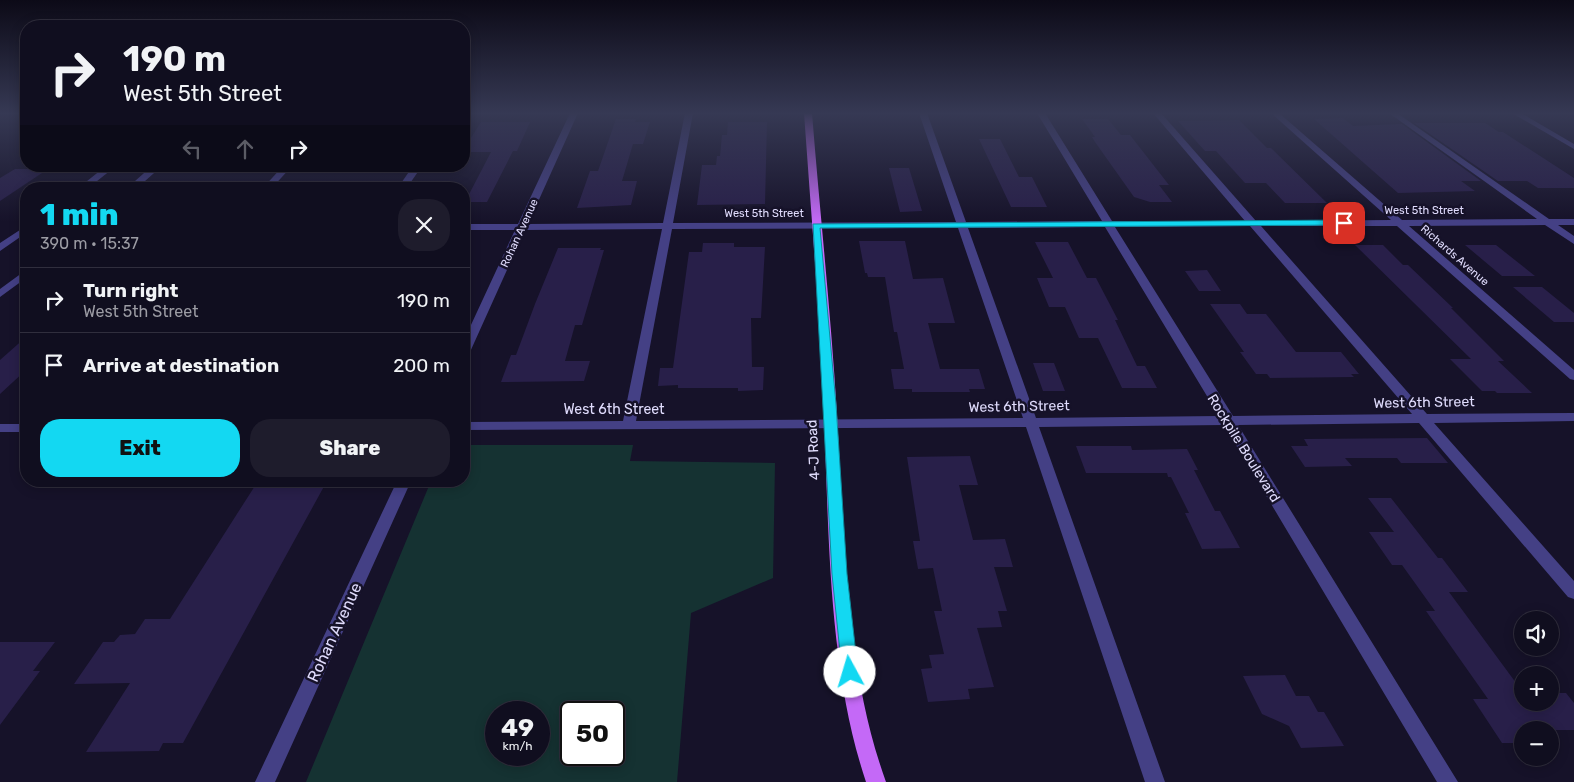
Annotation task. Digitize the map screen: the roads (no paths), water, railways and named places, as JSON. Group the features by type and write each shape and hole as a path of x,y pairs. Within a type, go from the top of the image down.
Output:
{"main road":[{"name":"4-J Road","path":"811,149 840,574 850,672 867,756 876,782"}],"street":[{"name":"Rohan Avenue","path":"470,339 557,149"},
{"path":"629,426 682,149"},
{"path":"936,149 1032,422 1155,782"},
{"name":"Rockpile Boulevard","path":"1063,149 1448,782"},
{"path":"1189,149 1574,592"},
{"name":"Richards Avenue","path":"1316,149 1574,376"},
{"path":"1445,149 1574,240"},
{"path":"90,182 104,172"},
{"path":"139,182 151,172"},
{"path":"273,182 282,172"},
{"name":"West 5th Street","path":"470,227 1574,222"},
{"path":"0,248 20,233"},
{"path":"0,294 20,277"},
{"name":"West 6th Street","path":"470,426 1574,417"},
{"path":"0,428 20,428"},
{"name":"Rohan Avenue","path":"265,782 401,487"}]}
